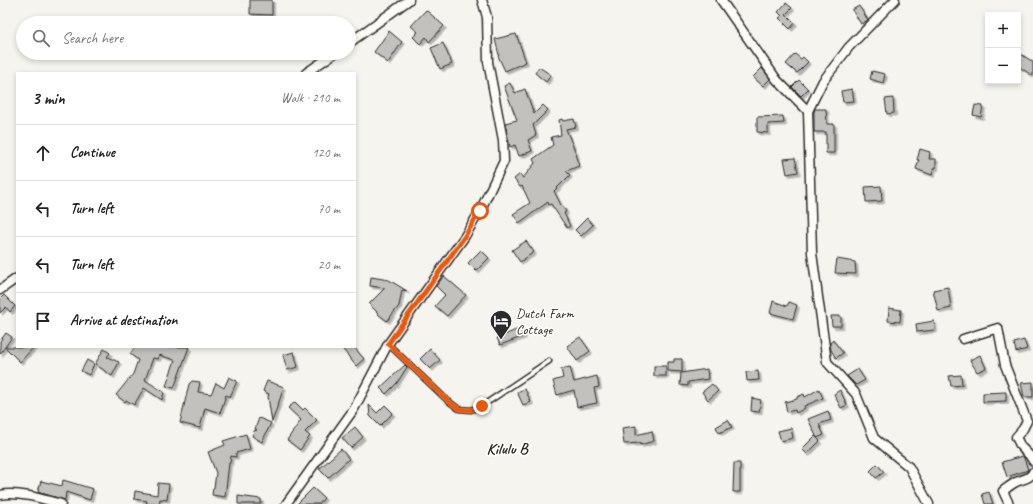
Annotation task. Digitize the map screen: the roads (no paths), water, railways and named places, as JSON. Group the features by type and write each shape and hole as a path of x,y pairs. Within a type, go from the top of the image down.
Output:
{"street":[{"path":"356,38 409,0"},
{"path":"286,504 354,409 388,344 465,236 480,211 504,162 503,140 488,62 487,17 482,0"},
{"path":"721,0 777,80 808,110"},
{"path":"895,0 840,58 823,81 808,110 812,253 827,362 856,394 874,438 909,467 929,504"},
{"path":"307,72 325,60"},
{"path":"0,290 16,279"},
{"path":"963,339 998,328 1004,365 1027,421 1023,429 1016,437 1021,447 1033,461"},
{"path":"1009,504 1003,491 1016,482 1032,475 1033,472"},
{"path":"0,495 7,493 40,498 61,504"}],"lane":[{"path":"388,344 447,400 459,409 471,410 482,406 549,361"}],"place":[{"name":"Dutch Farm Cottage","path":"501,340"}],"district":[{"name":"Kilulu B","path":"507,448"}]}
